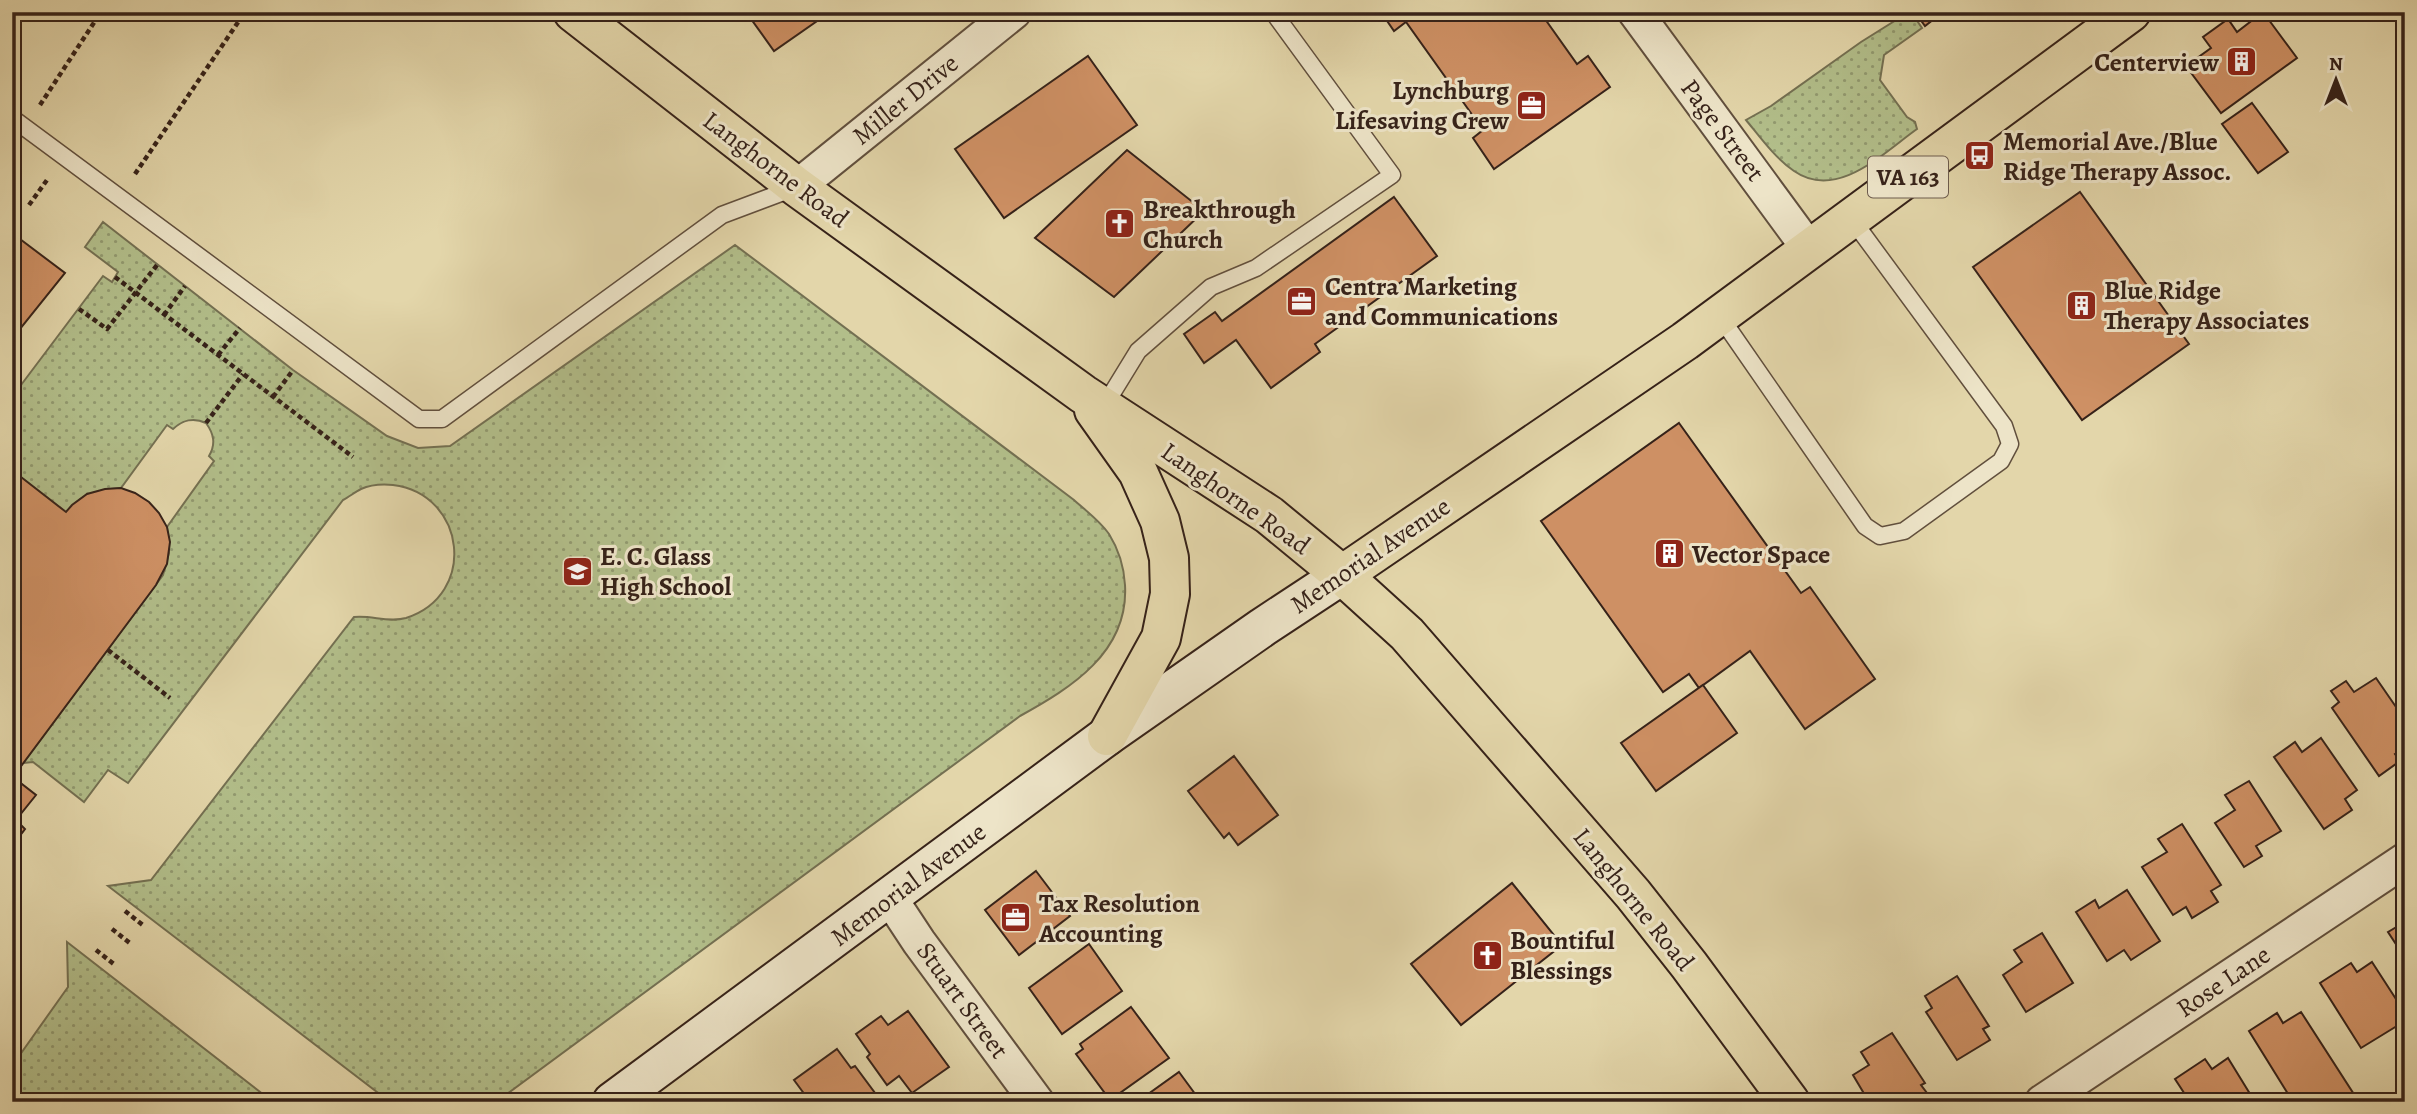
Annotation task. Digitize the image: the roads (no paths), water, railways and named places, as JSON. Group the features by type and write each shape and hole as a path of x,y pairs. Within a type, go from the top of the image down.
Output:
{"main road":[{"name":"Langhorne Road","path":"572,12 797,187 1093,401 1269,515 1342,575 1407,634 1633,894 1790,1102"},
{"name":"Memorial Avenue","path":"612,1102 1107,736 1262,626 1342,575 1719,315 2131,12"},
{"path":"1093,401 1138,472 1160,521 1169,558 1170,594 1161,638 1107,736"}],"street":[{"name":"Miller Drive","path":"797,187 977,23 1014,12"},
{"name":"Page Street","path":"1635,12 1809,249"},
{"name":"Rose Lane","path":"2042,1102 2405,860"},
{"name":"Stuart Street","path":"890,898 919,942 1037,1102"}],"lane":[{"path":"1093,401 1138,351 1211,287 1256,268 1392,175 1273,12"},
{"path":"12,118 419,419 442,419 722,215 797,187"},
{"path":"1719,315 1865,526 1881,536 1904,531 2001,461 2010,444 2004,426 1851,219"}],"place":[{"name":"Centerview","path":"2242,62"},
{"name":"Lynchburg Lifesaving Crew","path":"1532,105"},
{"name":"Memorial Ave./Blue Ridge Therapy Assoc.","path":"1980,156"},
{"name":"Breakthrough Church","path":"1120,224"},
{"name":"Centra Marketing and Communications","path":"1302,301"},
{"name":"Blue Ridge Therapy Associates","path":"2081,305"},
{"name":"Vector Space","path":"1669,554"},
{"name":"E. C. Glass High School","path":"577,571"},
{"name":"Tax Resolution Accounting","path":"1016,918"},
{"name":"Bountiful Blessings","path":"1487,955"}]}
